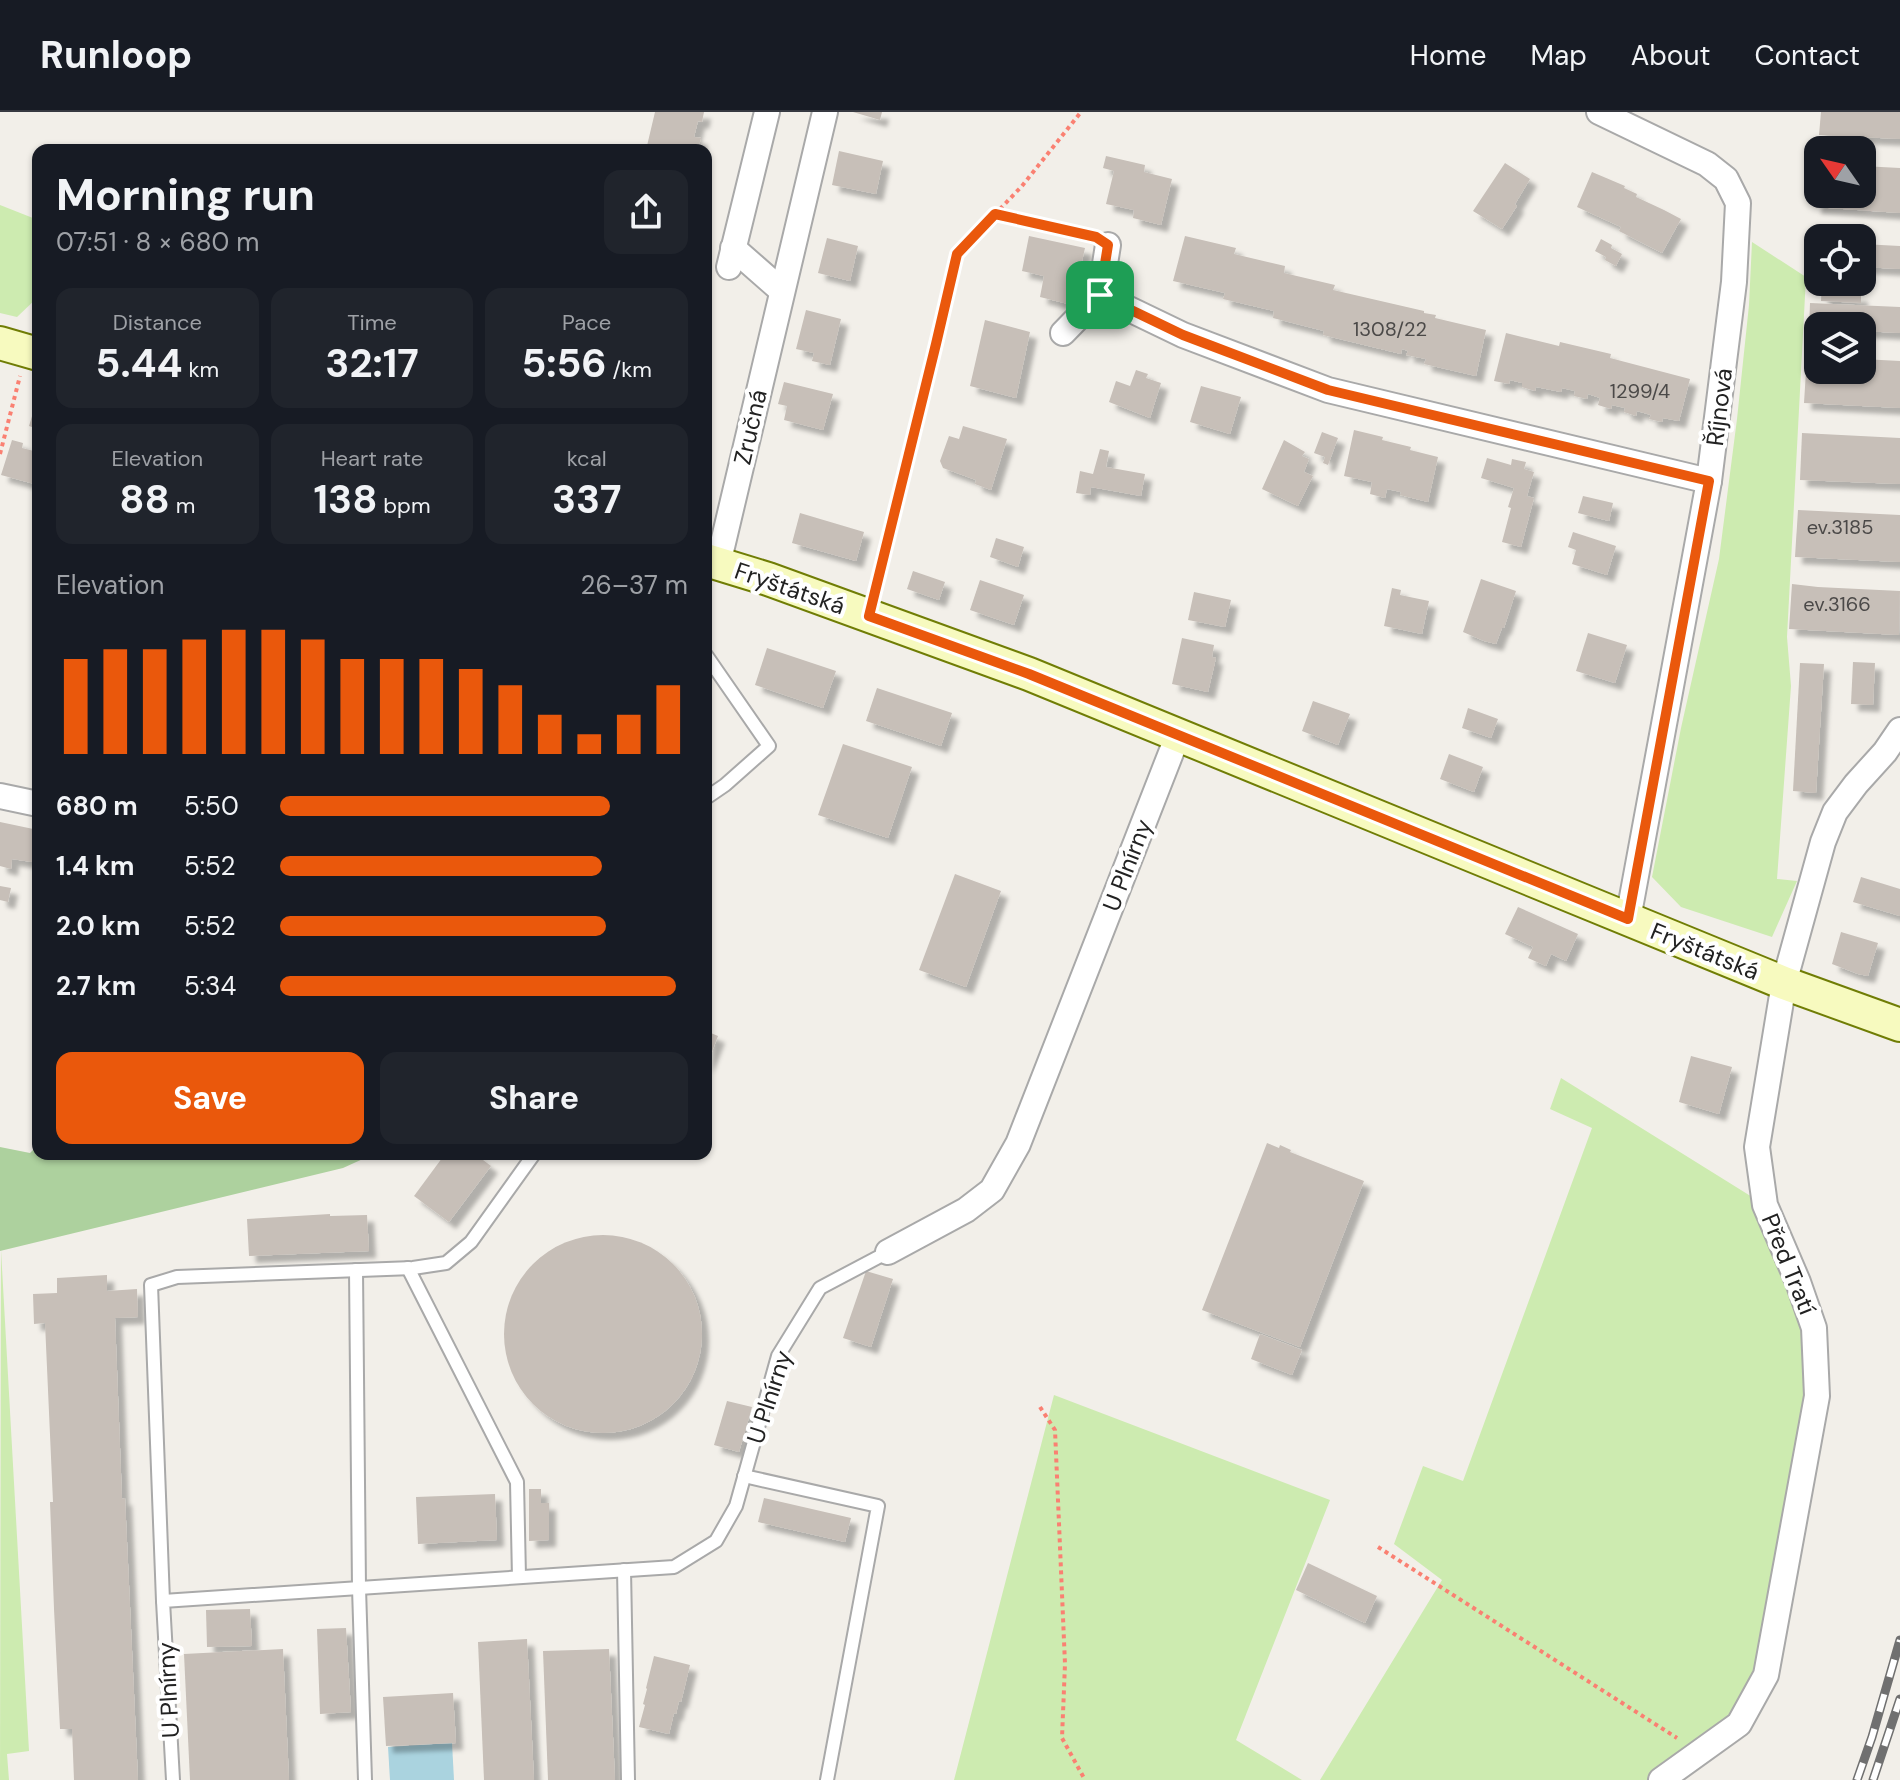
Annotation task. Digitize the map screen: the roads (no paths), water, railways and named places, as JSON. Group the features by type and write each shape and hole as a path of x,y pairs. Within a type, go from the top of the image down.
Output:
{"street":[{"path":"767,112 731,257 782,291"},
{"name":"Zručná","path":"712,562 794,251 825,112"},
{"name":"Říjnová","path":"1599,112 1707,164 1726,179 1738,203 1734,282 1709,481 1628,919"},
{"path":"1063,333 1100,295 1108,245"},
{"path":"1100,295 1183,335 1328,390 1709,481"},
{"name":"Fryštátská","path":"712,562 768,579 1029,674 1784,983 1892,1022"},
{"name":"Před Tratí","path":"1661,1780 1739,1724 1766,1675 1817,1396 1814,1328 1765,1205 1757,1147 1784,983 1823,842 1835,812 1900,730"},
{"name":"U Plnírny","path":"888,1252 966,1210 992,1190 1018,1144 1178,735"},
{"path":"0,796 32,803"}],"lane":[{"path":"712,664 769,746 712,794"},
{"name":"U Plnírny","path":"173,1780 151,1285 177,1277 408,1268 446,1263 471,1242 530,1160"},
{"name":"U Plnírny","path":"163,1601 674,1567 716,1541 736,1506 778,1356 820,1288 888,1252"},
{"path":"408,1268 517,1482 519,1577"},
{"path":"356,1270 359,1588 365,1780"},
{"path":"744,1476 878,1506 827,1780"},
{"path":"624,1570 628,1780"}],"water":[{"path":"452,1743 454,1780 390,1780 388,1747"}],"railway":[{"path":"1857,1780 1900,1640"},
{"path":"1873,1780 1900,1699"}]}
